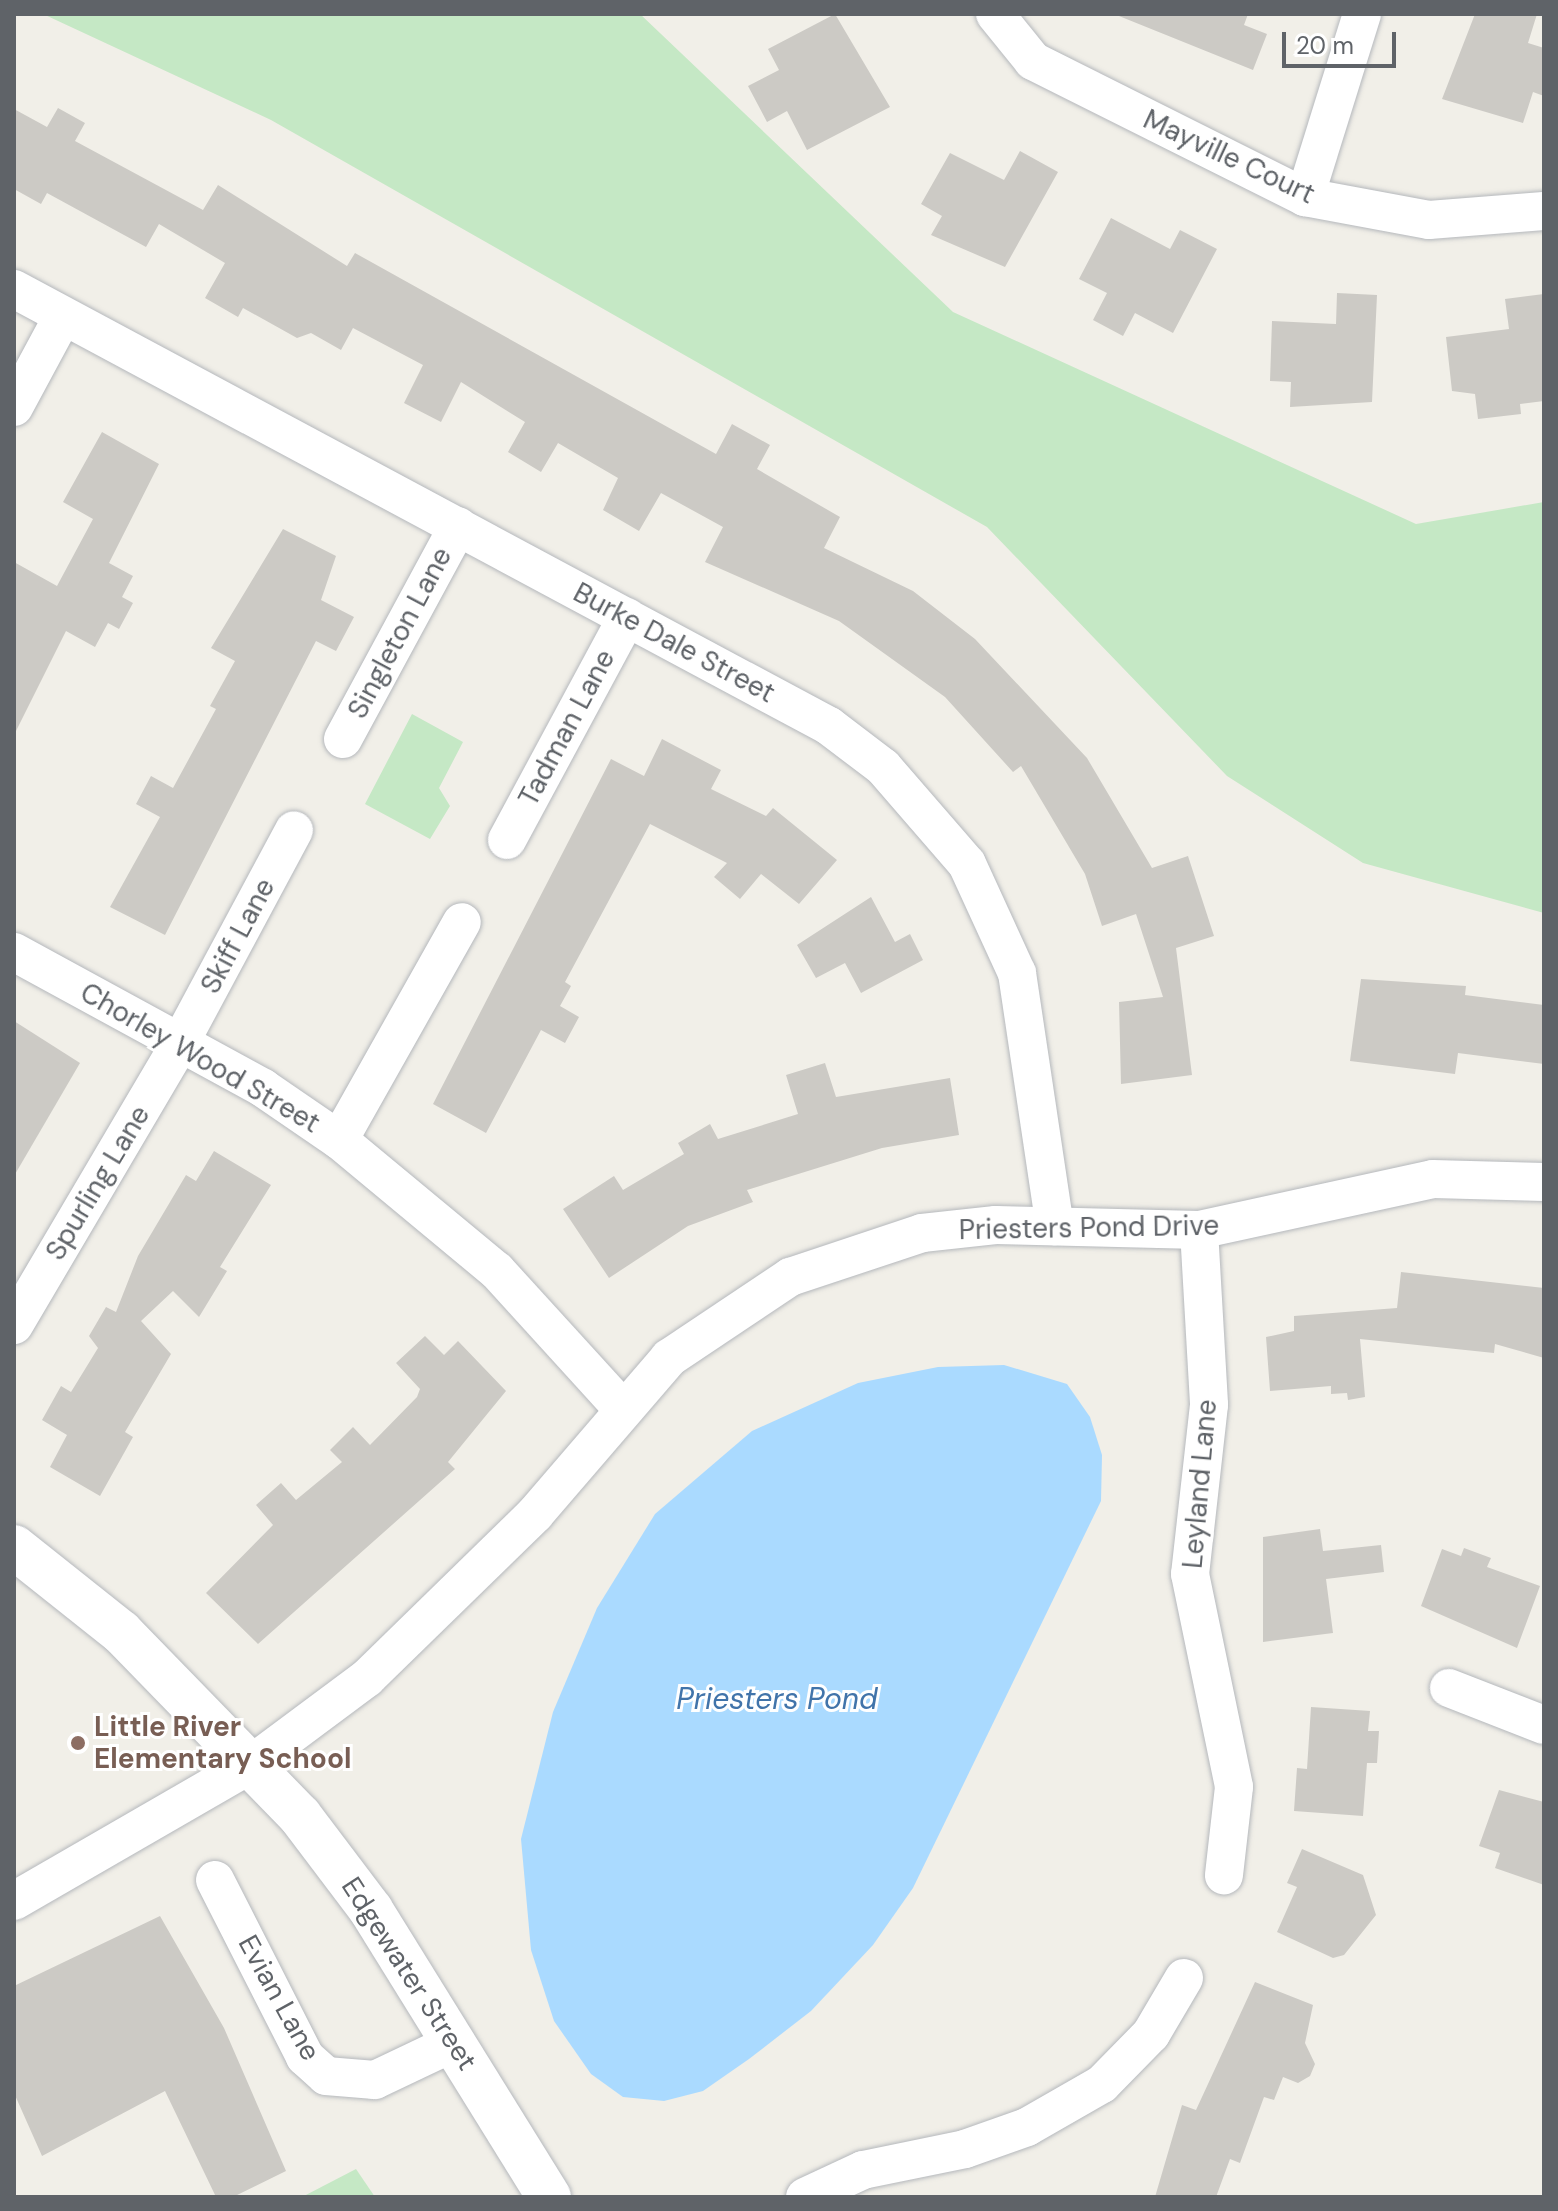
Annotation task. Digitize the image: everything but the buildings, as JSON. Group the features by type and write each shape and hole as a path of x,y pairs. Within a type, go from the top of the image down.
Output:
{"street":[{"name":"Mayville Court","path":"995,14 1033,61 1305,197 1429,220 1544,211"},
{"path":"1305,197 1362,14"},
{"name":"Burke Dale Street","path":"14,289 829,726 894,778 967,864 1017,973 1055,1226"},
{"path":"14,407 63,316"},
{"name":"Singleton Lane","path":"343,739 458,526"},
{"name":"Tadman Lane","path":"507,840 627,617"},
{"name":"Skiff Lane","path":"181,1041 294,830"},
{"path":"339,1140 462,922"},
{"name":"Chorley Wood Street","path":"14,952 181,1041 339,1140 497,1271 620,1406"},
{"name":"Spurling Lane","path":"14,1325 181,1041"},
{"name":"Priesters Pond Drive","path":"253,1763 367,1678 456,1597 620,1406 716,1321 790,1277 922,1233 1055,1226 1199,1230 1433,1179 1544,1182"},
{"name":"Leyland Lane","path":"1199,1230 1209,1405 1190,1574 1234,1787 1224,1875"},
{"name":"Edgewater Street","path":"14,1547 121,1632 253,1763 371,1910 549,2197"},
{"path":"1449,1688 1544,1725"},
{"path":"14,1901 150,1826 253,1763"},
{"name":"Evian Lane","path":"215,1880 305,2057 326,2076 375,2080 455,2042"},
{"path":"805,2197 863,2170 965,2149 1052,2112 1122,2064 1151,2034 1184,1978"}],"green space":[{"path":"43,14 640,14 953,312 1416,524 1544,502 1544,913 1363,863 1227,776 987,527 271,120"},
{"path":"412,714 463,742 439,788 450,806 430,839 365,804"},
{"path":"356,2169 375,2197 302,2197"}],"water":[{"name":"Priesters Pond","path":"1004,1365 1067,1384 1090,1417 1102,1455 1101,1501 913,1888 873,1945 811,2011 749,2059 703,2091 664,2101 623,2097 591,2074 554,2021 531,1950 521,1839 553,1712 597,1608 655,1514 752,1431 858,1383 938,1367"}],"place":[{"name":"Little River Elementary School","path":"78,1743"}]}
